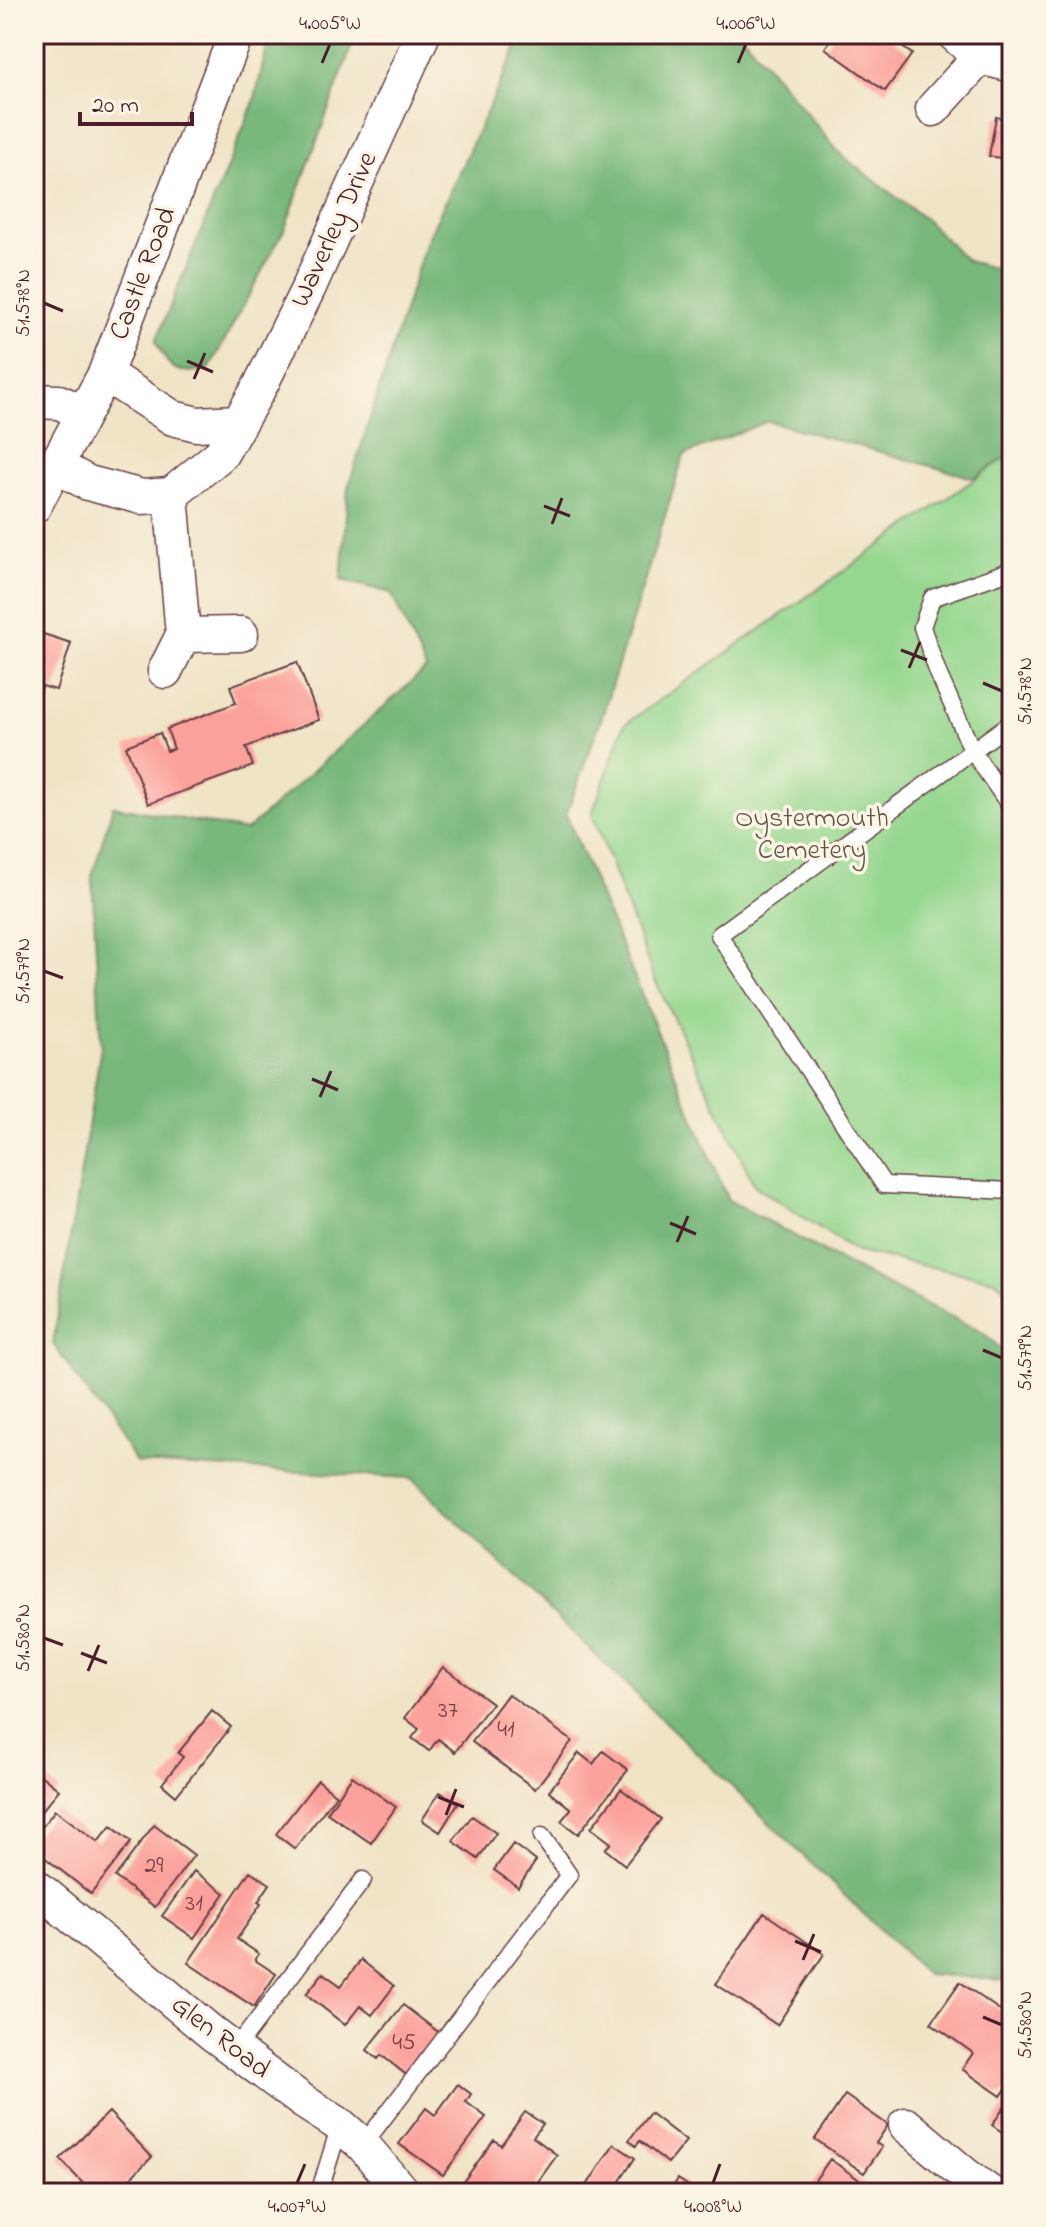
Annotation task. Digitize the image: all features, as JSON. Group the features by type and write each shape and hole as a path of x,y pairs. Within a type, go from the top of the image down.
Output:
{"street":[{"name":"Castle Road","path":"34,506 105,374 236,34"},
{"name":"Waverley Drive","path":"182,487 221,454 260,386 308,289 423,34"},
{"path":"933,109 996,61 954,34"},
{"path":"105,374 173,418 197,424 238,422"},
{"path":"34,401 59,402 84,413"},
{"path":"165,671 183,635 182,487 188,448 173,418"},
{"path":"55,465 88,483 142,497 182,487"},
{"path":"183,635 241,634"},
{"name":"Glen Road","path":"34,1885 235,2050 352,2135 403,2193"},
{"path":"906,2125 968,2187"}],"lane":[{"path":"1012,570 932,598 922,627 938,673 973,752 1012,809"},
{"path":"1012,722 719,935 884,1185 1012,1191"},
{"path":"319,2193 352,2135 569,1875 542,1836"},
{"path":"235,2050 363,1880"}],"green space":[{"path":"270,34 356,34 285,228 209,369 182,371 170,365 156,341 254,102"},
{"path":"523,34 741,34 840,154 927,221 967,261 1012,273 1012,453 974,478 768,421 684,455 601,719 566,815 728,1200 863,1273 982,1332 1012,1358 1012,1981 926,1974 412,1478 137,1463 53,1344 101,1047 92,876 113,806 246,831 426,669 391,593 341,580 348,488 425,245"},
{"name":"Oystermouth Cemetery","path":"1012,453 1012,1295 995,1280 857,1252 755,1186 654,978 592,814 624,725"}],"building":[{"path":"835,34 884,34 912,54 885,91 825,48"},
{"path":"996,117 1012,120 1012,160 989,156"},
{"path":"34,631 71,643 56,690 42,686 37,703 34,703"},
{"path":"297,662 319,720 246,747 253,766 148,804 126,746 160,733 167,751 174,749 167,729 236,703 230,686"},
{"path":"443,1667 492,1703 455,1752 438,1739 429,1751 412,1738 419,1729 405,1718"},
{"path":"508,1694 572,1741 535,1789 472,1742"},
{"path":"212,1711 231,1727 176,1796 162,1784 183,1757 178,1753"},
{"path":"603,1751 628,1770 578,1834 561,1821 571,1809 549,1791 579,1753 593,1764"},
{"path":"34,1770 59,1790 34,1820"},
{"path":"352,1776 396,1807 371,1843 327,1813"},
{"path":"318,1780 336,1795 295,1849 276,1834"},
{"path":"621,1789 661,1819 625,1865 605,1849 611,1843 591,1828"},
{"path":"440,1792 458,1803 440,1832 422,1820"},
{"path":"55,1810 98,1842 111,1826 131,1842 91,1894 34,1849 34,1838"},
{"path":"472,1816 496,1833 478,1859 453,1841"},
{"path":"154,1825 194,1855 155,1907 115,1877"},
{"path":"513,1844 536,1861 518,1887 494,1870"},
{"path":"194,1871 225,1893 194,1938 162,1916"},
{"path":"250,1871 270,1884 258,1902 261,1904 237,1939 259,1954 255,1960 276,1974 254,2007 188,1963"},
{"path":"764,1913 824,1954 777,2025 716,1984"},
{"path":"361,1960 394,1986 372,2015 360,2006 345,2025 306,1994 323,1973 341,1986"},
{"path":"960,1982 1012,2019 1012,2080 1001,2096 962,2069 973,2053 931,2023"},
{"path":"403,2005 442,2035 409,2077 381,2055 378,2059 367,2050"},
{"path":"458,2084 471,2094 466,2102 486,2117 443,2175 399,2144 426,2108 435,2115"},
{"path":"845,2095 888,2125 876,2143 882,2147 864,2173 815,2139"},
{"path":"1012,2096 1012,2139 992,2125"},
{"path":"109,2112 152,2157 125,2183 134,2193 92,2193 60,2159"},
{"path":"525,2112 543,2124 533,2137 557,2155 530,2193 470,2193 460,2186 494,2140 501,2145"},
{"path":"650,2113 686,2141 668,2163 640,2141 636,2146 629,2140"},
{"path":"614,2144 635,2158 616,2187 625,2193 582,2193"},
{"path":"830,2159 872,2189 870,2193 806,2193"},
{"path":"678,2179 699,2193 669,2193"}]}
